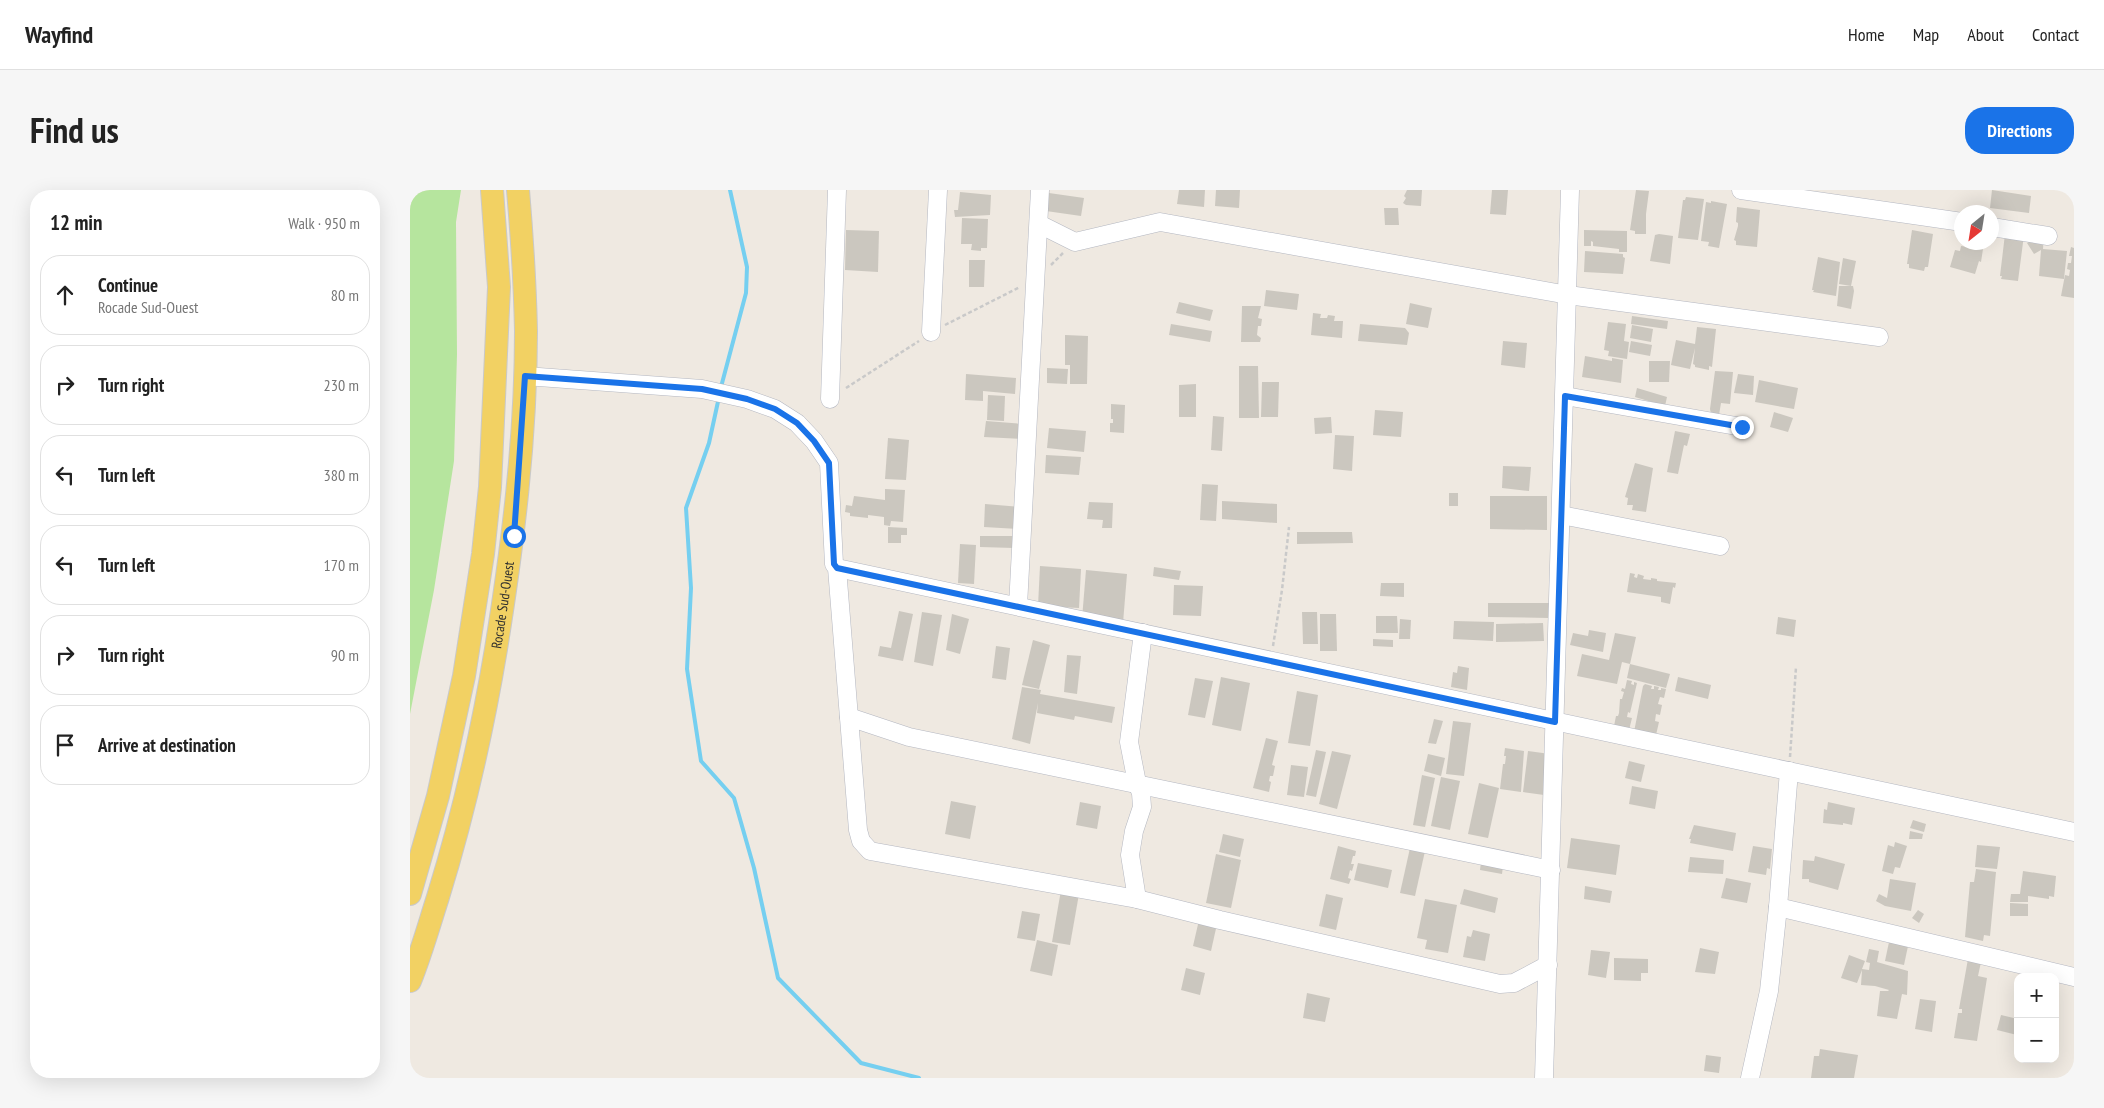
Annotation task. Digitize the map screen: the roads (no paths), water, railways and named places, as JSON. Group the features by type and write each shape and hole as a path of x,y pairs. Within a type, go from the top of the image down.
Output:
{"main road":[{"name":"Rocade Sud-Ouest","path":"410,894 438,796 464,676 483,554 490,479 499,287 492,190"},
{"name":"Rocade Sud-Ouest","path":"410,982 450,858 486,711 514,536 525,376 525,273 518,190"}],"street":[{"path":"830,399 836,190"},
{"path":"931,332 938,190"},
{"path":"1018,606 1040,190"},
{"path":"1544,1078 1570,190"},
{"path":"1741,190 1954,221"},
{"path":"1038,224 1075,242 1160,222 1568,296 1879,337"},
{"path":"1999,228 2048,236"},
{"path":"525,376 702,389 747,399 775,409 797,423 814,441 829,463 834,564 837,568 858,830 861,841 870,851 1137,899 1500,984 1514,983 1548,966"},
{"path":"1565,396 1742,427"},
{"path":"1561,515 1720,546"},
{"path":"837,568 2074,832"},
{"path":"1137,899 1130,855 1142,807 1141,793 1136,783 1129,742 1143,633"},
{"path":"849,717 909,737 1551,870"},
{"path":"1750,1078 1769,991 1789,771"},
{"path":"1778,907 2074,977"}],"waterway":[{"path":"721,387 746,293 747,267 730,190"},
{"path":"719,397 709,443 686,508 691,588 687,669 701,761 734,798 754,868 778,978 861,1063 919,1078"}]}
